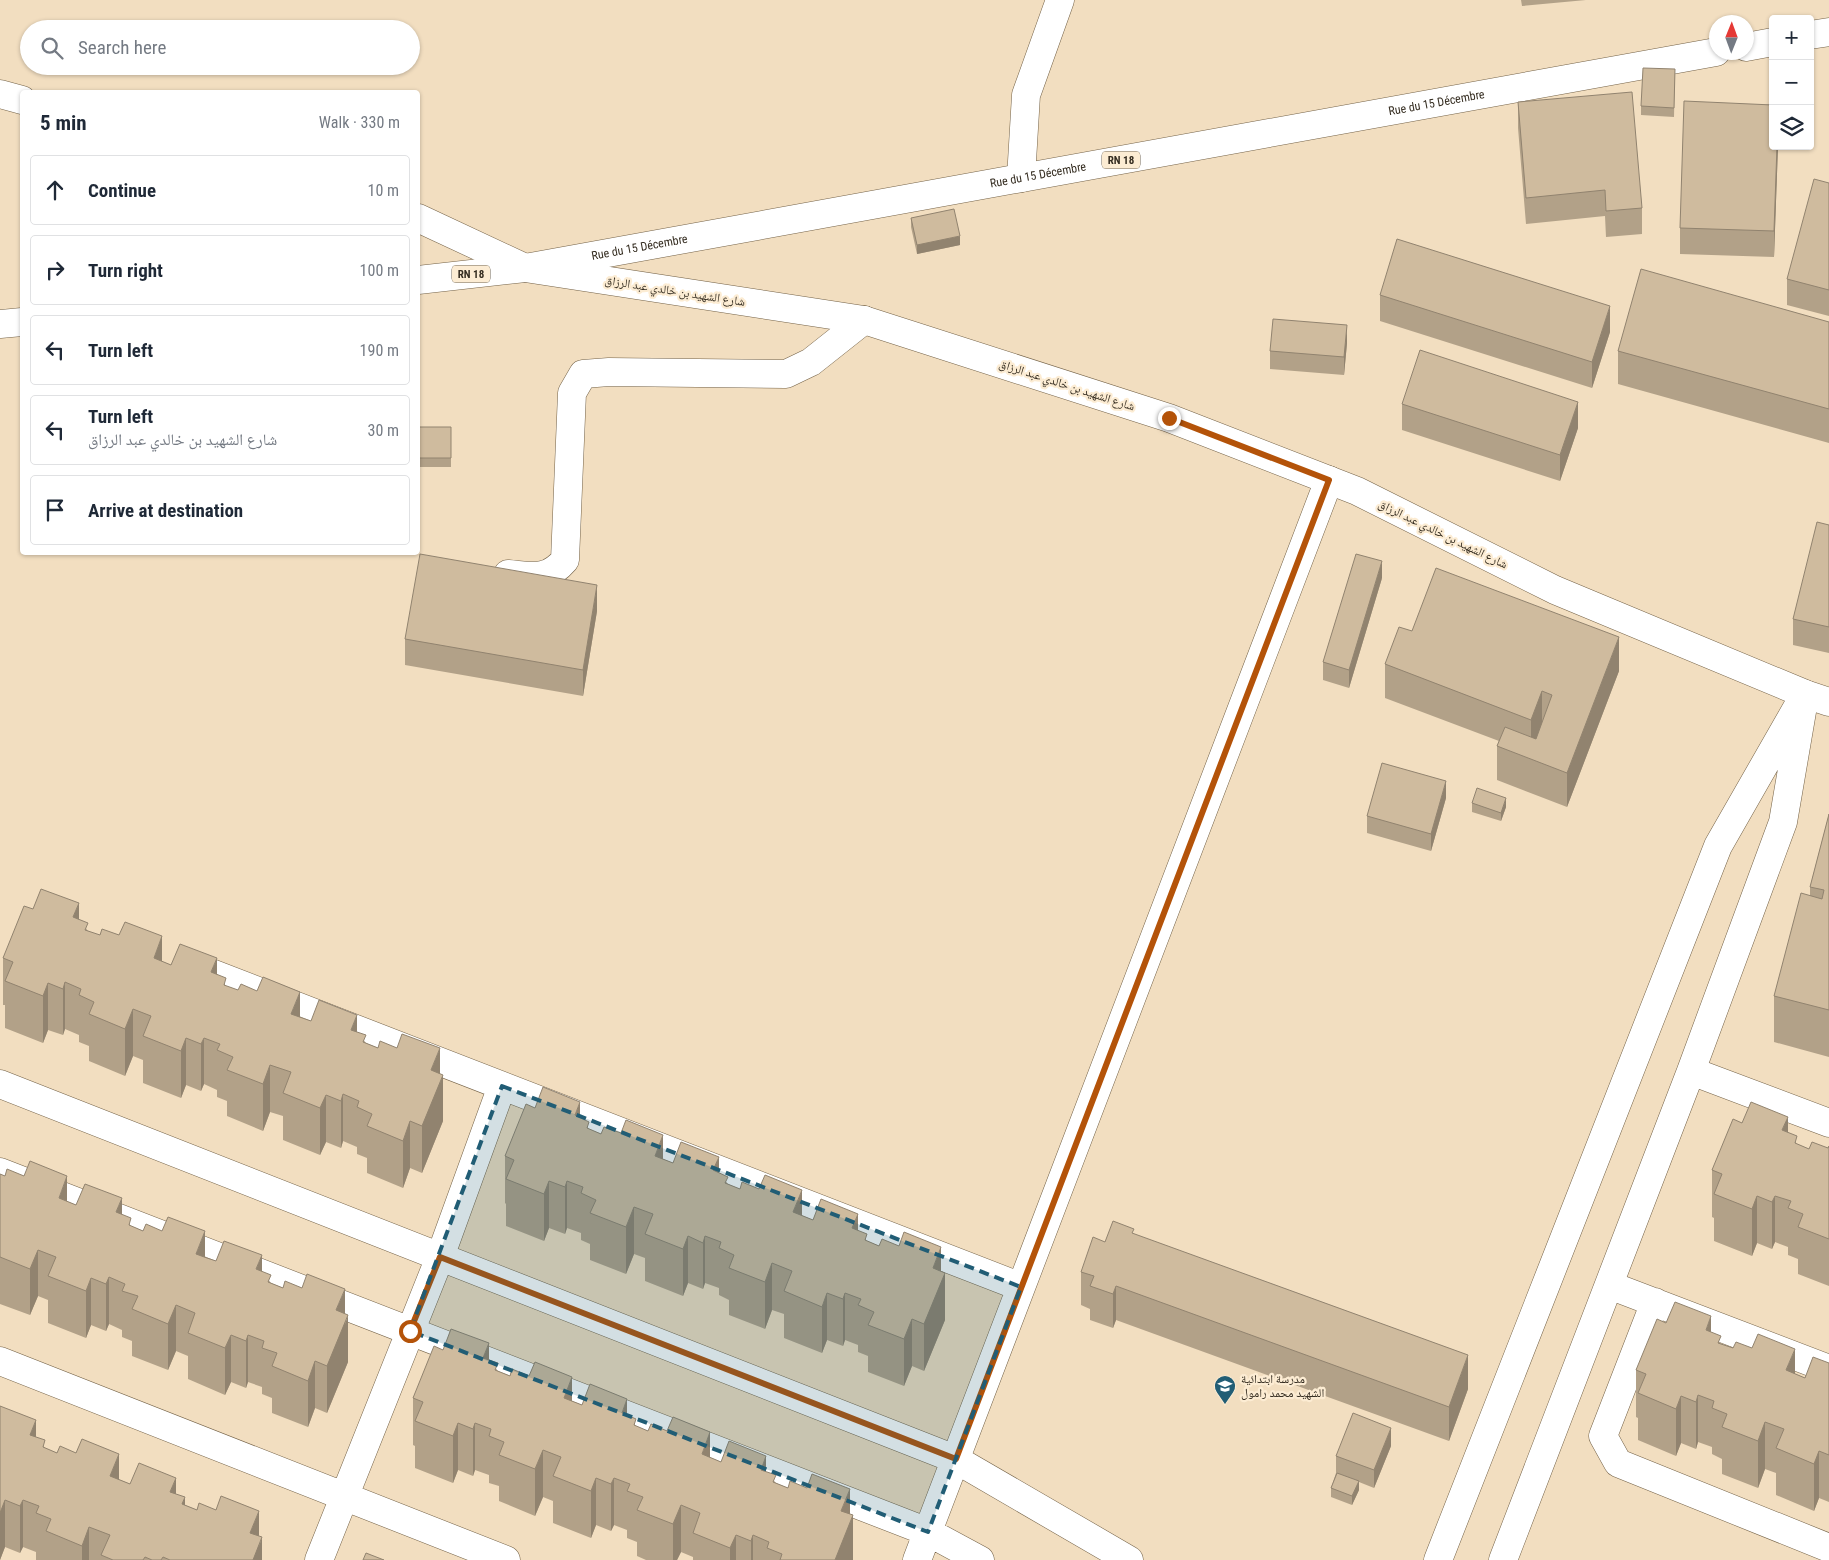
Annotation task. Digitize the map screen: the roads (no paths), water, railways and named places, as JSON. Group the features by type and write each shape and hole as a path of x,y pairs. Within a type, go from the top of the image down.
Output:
{"street":[{"path":"1022,178 1026,95 1060,0"},
{"path":"1814,35 1829,32"},
{"path":"1754,46 1769,43"},
{"name":"Rue du 15 Décembre","path":"420,280 526,268 1709,53"},
{"path":"0,94 20,99"},
{"path":"420,219 526,268"},
{"name":"شارع الشهيد بن خالدي عبد الرزاق","path":"526,268 864,320 1169,418 1329,480 1555,590 1817,698"},
{"path":"486,572 542,577 557,569 566,560 572,393 583,374 609,372 786,374 811,362 864,320"},
{"path":"0,324 20,322"},
{"path":"917,1560 1329,480"},
{"path":"1503,1560 1691,1071 1783,822 1817,698"},
{"path":"1438,1560 1718,846 1817,698"},
{"path":"201,969 1021,1287"},
{"path":"1691,1071 1829,1123"},
{"path":"0,1084 956,1459 1129,1560"},
{"path":"319,1560 440,1257 502,1086"},
{"path":"0,1172 928,1532 980,1560"},
{"path":"1609,1285 1829,1369"},
{"path":"1655,1302 1603,1436 1618,1463 1829,1548"},
{"path":"0,1362 506,1560"}],"place":[{"name":"مدرسة ابتدائية الشهيد محمد رامول","path":"1225,1405"}]}
